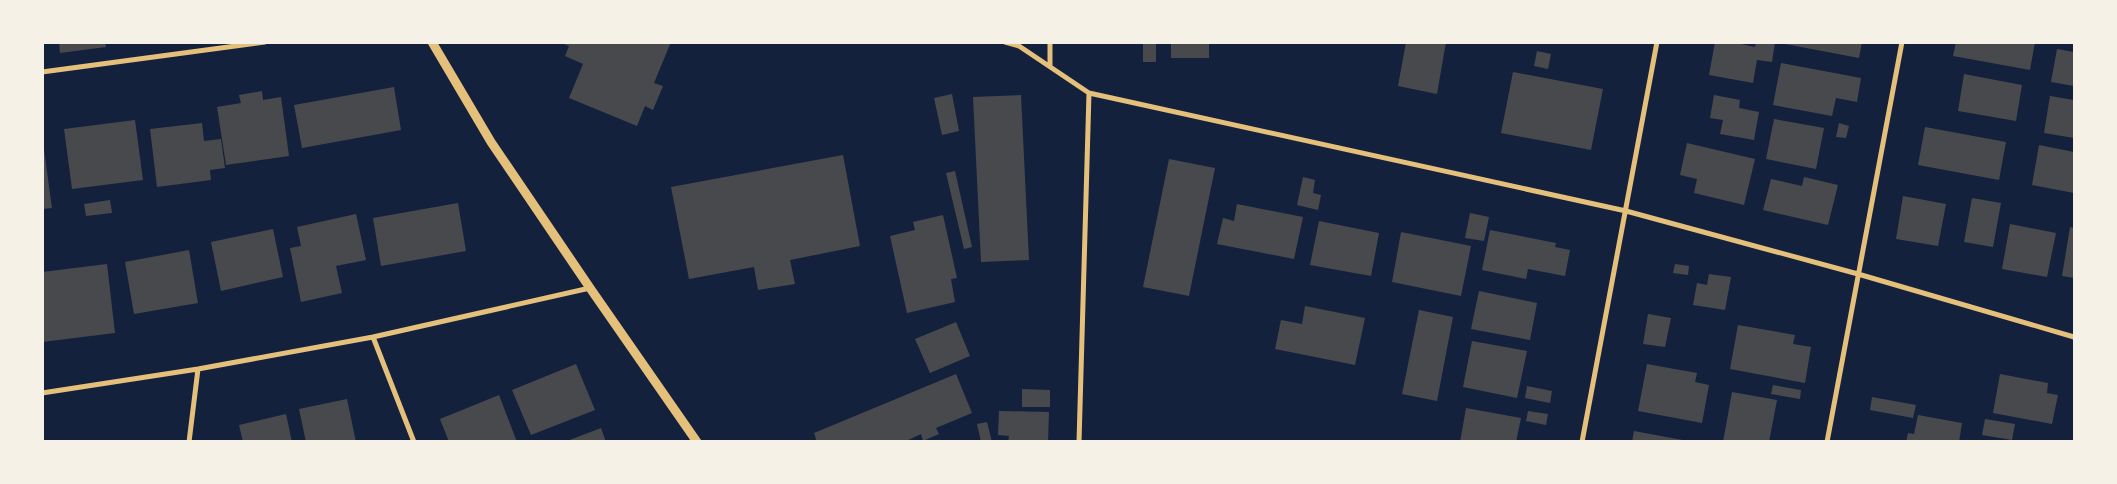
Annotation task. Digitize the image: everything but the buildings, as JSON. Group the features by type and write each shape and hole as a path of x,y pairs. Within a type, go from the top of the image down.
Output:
{"street":[{"path":"42,72 264,42"},
{"path":"432,42 491,142 697,442"},
{"path":"1005,42 1019,46 1089,93 1626,212 1858,274 2074,336"},
{"path":"1050,42 1050,66"},
{"path":"1582,442 1657,42"},
{"path":"1827,442 1902,42"},
{"path":"1079,442 1089,93"},
{"path":"42,393 198,370 373,337 590,288"},
{"path":"373,337 414,442"},
{"path":"188,442 198,370"}]}
